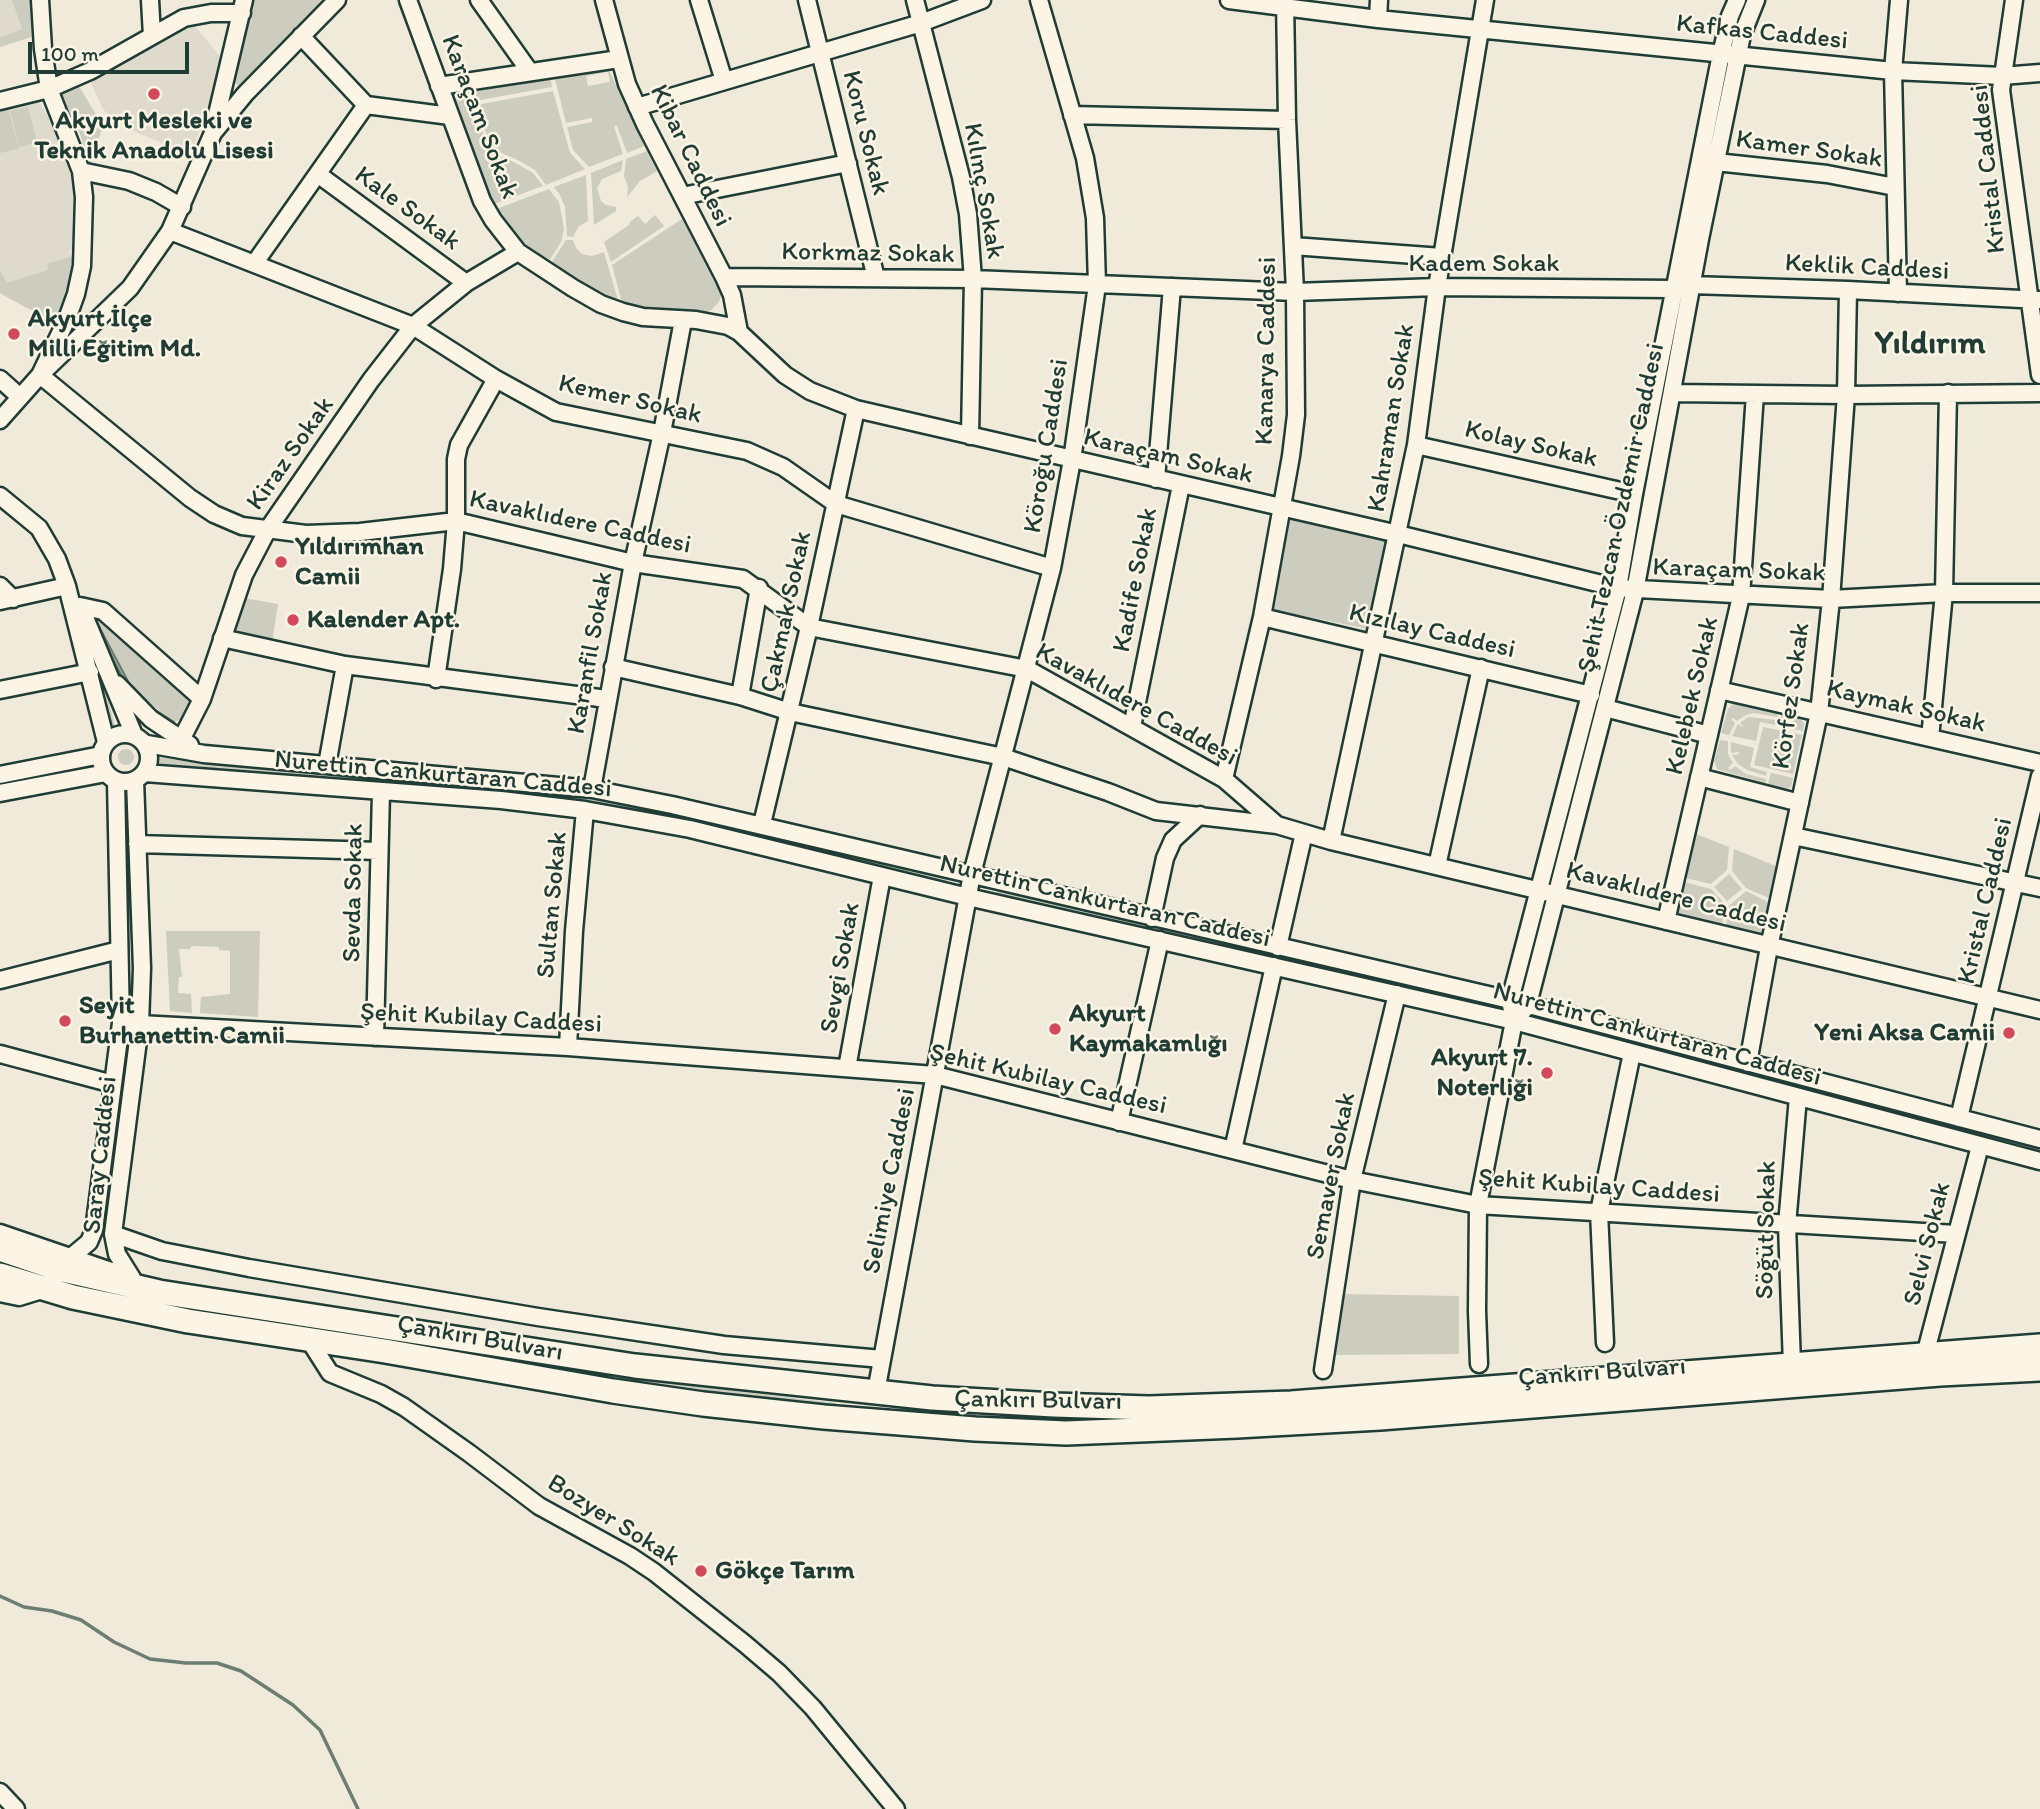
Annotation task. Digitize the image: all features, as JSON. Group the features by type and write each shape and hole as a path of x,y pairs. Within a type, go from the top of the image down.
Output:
{"highway":[{"name":"Çankırı Bulvarı","path":"0,1249 109,1282 182,1296 635,1366 876,1392 1054,1405 1149,1408 1318,1401 2040,1346"},
{"name":"Çankırı Bulvarı","path":"7,1284 45,1289 188,1321 703,1404 893,1423 1066,1433 1155,1431 1367,1419 1888,1377 2040,1369"}],"street":[{"path":"40,0 49,89 81,171 84,237 76,294 40,375"},
{"path":"150,0 152,36"},
{"path":"213,133 245,94 337,0"},
{"name":"Karaçam Sokak","path":"408,0 482,201 518,253 601,304 643,317 715,323 739,332 785,375 810,391 856,409 1635,591 1830,599 1944,593 2040,593"},
{"path":"479,0 530,72"},
{"name":"Kibar Caddesi","path":"604,0 619,59 637,107 724,277 732,295 739,332"},
{"path":"699,0 724,81"},
{"name":"Koru Sokak","path":"807,0 876,278"},
{"name":"Kılınç Sokak","path":"915,0 961,177 968,215 973,279 970,436"},
{"path":"637,107 920,23 982,0"},
{"name":"Köroğu Caddesi","path":"968,897 1052,568 1072,460 1097,285 1095,218 1085,158 1040,0"},
{"name":"Kafkas Caddesi","path":"1229,0 1286,3 1378,19 1893,71 2002,76 2040,74"},
{"path":"1378,19 1380,0"},
{"name":"Kahraman Sokak","path":"1331,841 1416,445 1437,287 1485,0"},
{"name":"Şehit Tezcan Özdemir Caddesi","path":"1516,1021 1510,1000 1618,588 1673,289 1721,54 1730,16 1737,0"},
{"name":"Şehit Tezcan Özdemir Caddesi","path":"1516,1021 1528,1004 1635,591 1716,162 1738,55 1747,20 1756,0"},
{"path":"1898,293 1893,71 1899,0"},
{"name":"Kristal Caddesi","path":"2014,0 2001,90 2034,300 2040,374"},
{"name":"Kanarya Caddesi","path":"1224,779 1262,617 1296,415 1286,3"},
{"path":"0,101 49,89 90,71 194,15 243,7 213,133 170,231 130,288 40,375 0,420"},
{"path":"301,36 366,105 450,116"},
{"path":"439,86 619,59"},
{"path":"254,264 366,105"},
{"path":"1072,116 1287,120"},
{"name":"Kamer Sokak","path":"1716,162 1828,174 1895,187"},
{"path":"682,196 848,163"},
{"path":"81,171 136,183 182,207"},
{"name":"Kale Sokak","path":"319,175 466,283"},
{"name":"Kemer Sokak","path":"170,231 413,326 496,379 556,412 747,451 783,467 836,504 1052,568"},
{"path":"1293,246 1442,257"},
{"name":"Kiraz Sokak","path":"181,740 202,699 244,575 268,529 377,372 413,326 466,283 518,253"},
{"name":"Korkmaz Sokak","path":"724,277 973,279 1172,287"},
{"name":"Keklik Caddesi","path":"1692,285 2034,300"},
{"path":"1157,479 1172,287"},
{"name":"Kadem Sokak","path":"1172,287 1295,292 1437,287 1673,289"},
{"name":"Körfez Sokak","path":"1748,1063 1769,947 1819,712 1846,394 1848,290"},
{"name":"Karanfil Sokak","path":"592,789 633,562 684,320"},
{"name":"Kavaklıdere Caddesi","path":"40,375 190,498 214,514 242,526 306,534 334,534 456,521 633,562 732,576 759,588 809,627 1027,669 1224,779 1277,825 1331,841 2040,1010"},
{"path":"0,379 20,397"},
{"path":"436,679 452,569 456,521 455,475 459,444 496,379"},
{"path":"1672,393 2040,393"},
{"path":"1930,738 1944,593 1948,393"},
{"name":"Kelebek Sokak","path":"1666,921 1741,596 1755,394"},
{"name":"Çakmak Sokak","path":"762,824 790,712 856,409"},
{"name":"Kolay Sokak","path":"1416,445 1634,494"},
{"name":"Kadife Sokak","path":"1132,727 1181,485"},
{"path":"0,496 39,528 57,559 98,671 150,758 140,777 111,777 0,793"},
{"path":"0,586 6,600 67,586"},
{"path":"67,586 80,606 98,671 104,749 111,777"},
{"path":"740,696 759,588"},
{"path":"80,606 103,611 202,699"},
{"name":"Kızılay Caddesi","path":"1262,617 1591,695"},
{"path":"222,638 345,665 436,679 607,699"},
{"path":"327,765 345,665"},
{"path":"613,667 740,696 790,712 1003,757 1156,811 1277,825"},
{"path":"1437,866 1481,668"},
{"path":"0,690 98,671"},
{"path":"98,671 137,706 204,754"},
{"name":"Kaymak Sokak","path":"1719,690 2040,763"},
{"path":"1605,708 1709,735"},
{"path":"0,775 104,749 117,735 140,739"},
{"name":"Nurettin Cankurtaran Caddesi","path":"140,739 204,754 592,789 762,824 1152,918 1528,1004 2040,1139"},
{"path":"1699,776 1800,803"},
{"name":"Kristal Caddesi","path":"1959,1118 2040,776"},
{"name":"Saray Caddesi","path":"71,1257 89,1242 94,1230 121,1023 111,777"},
{"name":"Nurettin Cankurtaran Caddesi","path":"140,777 501,800 585,810 703,831 968,897 1516,1021 2040,1161"},
{"name":"Saray Caddesi","path":"131,1278 117,1254 113,1234 140,1024 142,968 137,844 140,777"},
{"name":"Sevda Sokak","path":"375,1037 380,792"},
{"name":"Sultan Sokak","path":"568,1047 574,931 585,810"},
{"path":"1152,918 1165,858 1173,840 1200,815"},
{"path":"1278,947 1304,833"},
{"path":"1793,836 2040,888"},
{"path":"137,844 379,851"},
{"name":"Sevgi Sokak","path":"847,1068 882,876"},
{"name":"Selimiye Caddesi","path":"876,1392 968,897"},
{"path":"1119,1122 1160,940"},
{"path":"0,980 119,950"},
{"path":"1233,1150 1274,965"},
{"name":"Semaver Sokak","path":"1323,1370 1352,1180 1396,994"},
{"path":"1479,1364 1478,1205 1516,1021"},
{"name":"Şehit Kubilay Caddesi","path":"121,1023 568,1047 934,1075 1352,1180 1478,1205 1956,1234"},
{"path":"1605,1343 1599,1212 1632,1053"},
{"path":"0,1055 113,1084"},
{"name":"Söğüt Sokak","path":"1792,1365 1787,1225 1798,1097"},
{"name":"Selvi Sokak","path":"1926,1355 1979,1146"},
{"name":"Çankırı Bulvarı","path":"0,1233 182,1296"},
{"path":"113,1234 162,1251 538,1317 724,1345 882,1359"},
{"name":"Bozyer Sokak","path":"309,1340 330,1373 381,1394 404,1407 539,1507 630,1556 654,1572 735,1636 779,1673 813,1708 896,1809"},
{"path":"0,1792 16,1809"}],"shaded area":[{"path":"0,0 30,0 31,37 0,47"},
{"path":"12,0 30,0 31,37 0,47 0,38 22,29"},
{"path":"253,0 323,0 239,87 234,81"},
{"name":"Akyurt Mesleki ve Teknik Anadolu Lisesi","path":"191,21 223,60 191,155 131,130 112,119 103,109 89,79"},
{"path":"605,68 610,72 644,146 627,153 617,126 614,126 623,154 589,167 573,150 567,127 592,122 592,118 566,123 554,75","holes":["608,72 610,82 588,86 586,76"]},
{"path":"550,76 552,87 475,101 470,87"},
{"path":"1722,79 1631,572 1628,571 1660,391"},
{"path":"77,83 103,126 90,164 78,128 59,91"},
{"path":"466,87 490,153 533,173 543,186 491,205 450,94"},
{"path":"553,91 570,153 585,169 546,185 535,170 492,149 476,105"},
{"path":"38,100 60,135 72,167 75,211 73,250 70,251 73,256 71,273 27,308 0,293 0,111"},
{"path":"28,107 37,142 19,147 10,111"},
{"path":"8,109 19,149 0,153 0,111"},
{"path":"647,151 657,171 640,181 627,197 628,187 624,176 626,159"},
{"path":"623,160 621,171 602,179 597,188 601,201 616,207 616,211 594,225 591,173"},
{"path":"586,175 588,221 578,227 573,237 567,236 565,207 554,187"},
{"path":"549,189 559,202 564,229 561,242 547,264 522,247 494,210"},
{"path":"655,215 664,226 611,262 604,242 638,216 645,224"},
{"path":"682,219 718,288 721,295 719,302 710,311 698,313 662,313 623,307 612,265"},
{"path":"566,240 573,240 582,254 592,256 604,252 619,304 550,265"},
{"path":"73,256 66,300 58,322 0,293 0,270 7,283 48,270 47,264"},
{"path":"1291,514 1392,543 1373,630 1274,610"},
{"path":"244,598 278,604 272,643 234,634"},
{"path":"1619,615 1622,616 1552,882 1549,880"},
{"path":"96,621 104,622 189,697 192,702 184,719 174,722 141,696 122,672"},
{"path":"96,621 129,683 154,709 174,722 170,723 157,715 124,680 102,640"},
{"path":"95,663 117,734 109,734 93,664"},
{"path":"1734,703 1778,712 1777,717 1754,713 1737,721 1733,718 1731,719 1735,723 1729,735 1721,733 1728,709"},
{"path":"1781,713 1798,717 1804,723 1803,731 1778,726"},
{"path":"1748,717 1776,720 1776,725 1760,722 1756,741 1732,736 1738,724 1744,728 1740,723"},
{"path":"1763,727 1802,735 1793,774 1754,765"},
{"path":"1720,740 1728,741 1728,754 1733,763 1728,768 1730,770 1735,766 1746,774 1766,779 1765,783 1717,769 1714,761"},
{"path":"1731,742 1754,748 1750,767 1767,772 1766,776 1738,764 1732,755 1739,752 1731,753"},
{"path":"126,749 132,751 132,763 126,765 120,763 118,757 120,751"},
{"path":"156,757 222,766 603,801 719,823 947,880 946,883 722,828 583,802 220,769 156,767"},
{"path":"89,765 90,772 0,786 0,781"},
{"path":"1771,773 1793,778 1791,787 1787,789 1768,784"},
{"path":"1696,834 1729,847 1727,870 1711,884 1685,878"},
{"path":"1734,849 1776,866 1769,898 1746,888 1732,871"},
{"path":"1729,874 1742,889 1727,901 1714,887"},
{"path":"1684,882 1711,889 1725,904 1722,926 1676,914"},
{"path":"998,889 1497,1008 1495,1012 996,893"},
{"path":"1746,891 1768,902 1760,936 1726,928 1729,906"},
{"path":"1539,919 1542,920 1522,999 1519,998"},
{"path":"166,931 260,931 258,1017 200,1013 201,997 230,994 230,951 219,950 219,947 191,946 190,949 179,949 182,977 179,977 178,993 191,994 192,1013 170,1011"},
{"path":"1545,1023 2040,1148 2040,1153 1874,1111"},
{"path":"0,1261 62,1281 701,1387 837,1405 722,1392 707,1393 549,1370 130,1302 0,1266"},
{"path":"1340,1294 1459,1296 1459,1354 1331,1355"}],"waterway":[{"path":"0,1596 24,1607 52,1611 81,1620 114,1642 150,1659 217,1663 241,1671 293,1705 320,1730 358,1809"}],"place":[{"name":"Akyurt Mesleki ve Teknik Anadolu Lisesi","path":"154,94"},
{"name":"Akyurt İlçe Milli Eğitim Md.","path":"14,334"},
{"name":"Yıldırımhan Camii","path":"281,562"},
{"name":"Kalender Apt.","path":"293,620"},
{"name":"Seyit Burhanettin Camii","path":"65,1021"},
{"name":"Akyurt Kaymakamlığı","path":"1055,1029"},
{"name":"Yeni Aksa Camii","path":"2009,1033"},
{"name":"Akyurt 7. Noterliği","path":"1547,1073"},
{"name":"Gökçe Tarım","path":"701,1571"}],"district":[{"name":"Yıldırım","path":"1930,345"}]}
